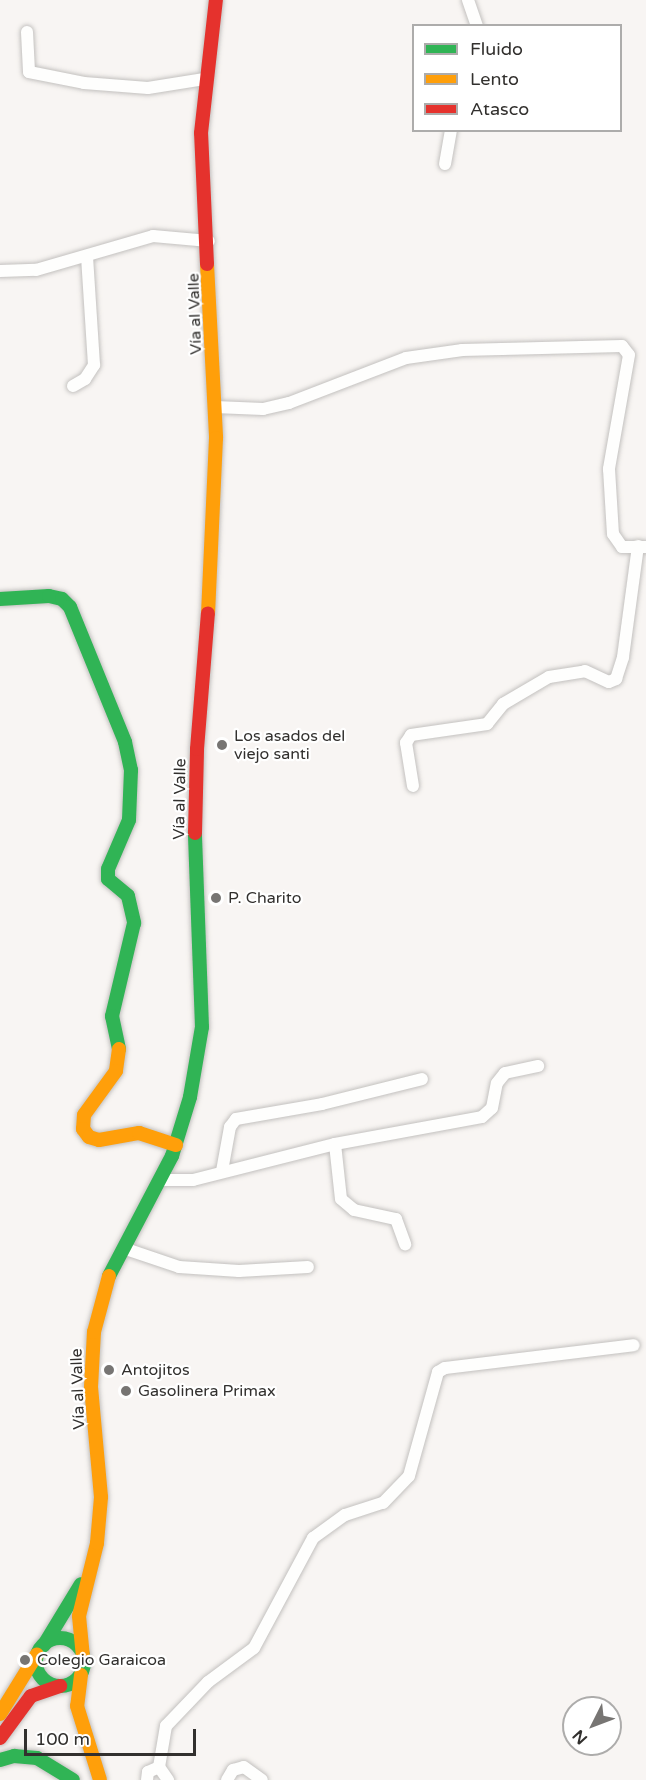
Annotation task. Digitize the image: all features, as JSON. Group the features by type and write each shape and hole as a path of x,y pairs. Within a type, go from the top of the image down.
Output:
{"main road":[{"name":"Vía al Valle","path":"86,1576 97,1544 101,1497 91,1360 104,1287 161,1180 176,1145 190,1097 202,1027 195,833 197,749 213,554 215,407 209,241 201,168 204,79 216,0"},
{"path":"0,599 49,596 62,599 70,607 100,673 104,697 125,742 131,770 129,820 108,869 108,879 128,896 132,905 134,923 112,1016 120,1054 116,1071 84,1115 83,1129 90,1137 99,1140 139,1133 176,1145"},
{"path":"0,1714 86,1576"},
{"path":"86,1576 79,1616 83,1657 77,1706 100,1780"},
{"path":"61,1686 42,1678 37,1665 41,1648 54,1639 67,1640 77,1646 83,1657"},
{"path":"0,1738 31,1696 61,1686 81,1675"},
{"path":"0,1760 14,1756 38,1758 59,1768 73,1780"}],"street":[{"path":"468,0 476,24"},
{"path":"27,32 29,72 84,83 148,88 204,79"},
{"path":"445,164 451,132"},
{"path":"0,271 36,270 153,236 209,241"},
{"path":"73,386 85,379 94,365 87,256"},
{"path":"215,407 263,409 289,403 406,358 440,353 622,345 629,355 614,425 610,506 613,534 619,545 642,546 623,657 616,679 609,682 585,671 549,677 503,704 487,724 411,735 406,743 413,786"},
{"path":"161,1180 176,1182 334,1144 482,1117 492,1108 497,1083 505,1074 537,1066"},
{"path":"222,1171 230,1127 236,1119 322,1104 422,1079"},
{"path":"334,1144 341,1198 354,1210 396,1219 405,1244"},
{"path":"123,1248 180,1267 238,1271 308,1268"},
{"path":"168,1780 159,1767 166,1726 208,1682 254,1648 269,1625 295,1566 314,1538 345,1515 383,1503 409,1476 438,1372 445,1368 634,1345"},
{"path":"147,1780 148,1772 159,1767"},
{"path":"227,1780 233,1770 244,1767 262,1780"}],"traffic: fast":[{"path":"0,599 49,596 62,599 70,607 125,742 131,770 129,820 108,869 108,879 128,896 134,923 112,1016 119,1049"},
{"path":"109,1276 172,1156 190,1097 202,1027 195,833"},
{"path":"44,1645 81,1584"},
{"path":"60,1638 77,1645 84,1662 77,1679 60,1686 43,1679 36,1662 43,1645 60,1638"},
{"path":"0,1760 14,1756 37,1758 73,1780"}],"traffic: slow":[{"path":"207,264 216,438 208,613"},
{"path":"119,1049 116,1071 84,1115 83,1129 89,1137 99,1140 139,1133 176,1145"},
{"path":"83,1657 79,1616 97,1543 101,1497 91,1387 94,1332 109,1276"},
{"path":"0,1714 37,1654"},
{"path":"81,1675 77,1706 100,1780"}],"traffic: jam":[{"path":"207,264 201,133 216,0"},
{"path":"195,833 197,749 208,613"},
{"path":"0,1738 31,1696 60,1686"}],"place":[{"name":"Los asados del viejo santi","path":"222,745"},
{"name":"P. Charito","path":"216,898"},
{"name":"Antojitos","path":"109,1370"},
{"name":"Gasolinera Primax","path":"126,1391"},
{"name":"Colegio Garaicoa","path":"25,1660"}]}
